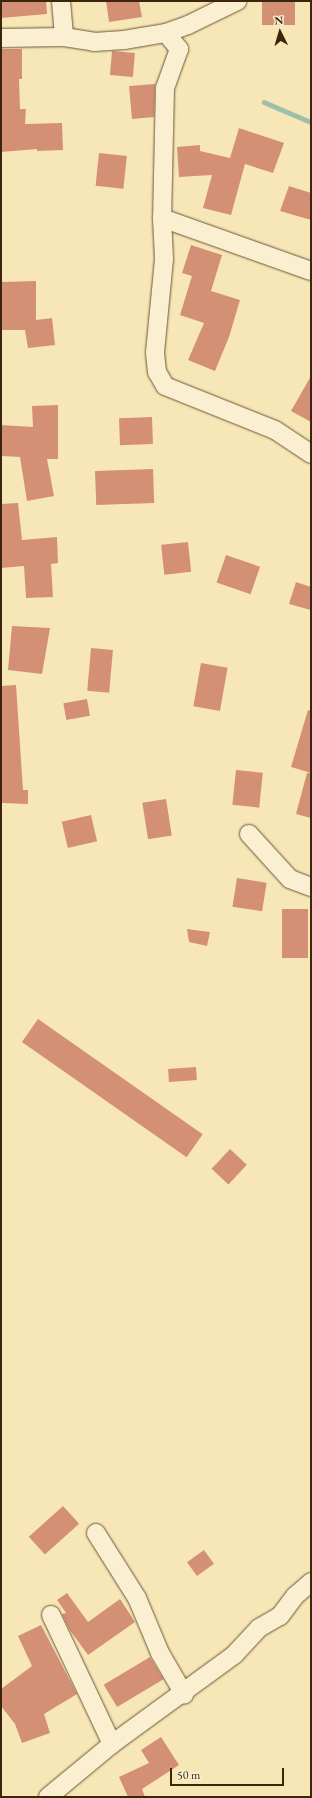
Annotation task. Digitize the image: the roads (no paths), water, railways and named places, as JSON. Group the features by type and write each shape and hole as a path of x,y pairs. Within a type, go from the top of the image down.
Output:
{"street":[{"path":"61,1 64,38"},
{"path":"1,38 64,38 94,42 124,40 166,32 188,25 237,1"},
{"path":"166,32 179,49 171,66 172,76 165,88 162,218 164,259 155,353 157,372 164,386 275,430 311,454"},
{"path":"162,218 311,271"},
{"path":"249,834 290,879 311,887"},
{"path":"96,1533 137,1598 160,1653 184,1694"},
{"path":"48,1797 112,1744 184,1694 234,1655 259,1628 280,1616 295,1596 311,1582"},
{"path":"51,1615 112,1744"}],"waterway":[{"path":"264,102 311,122"}]}
